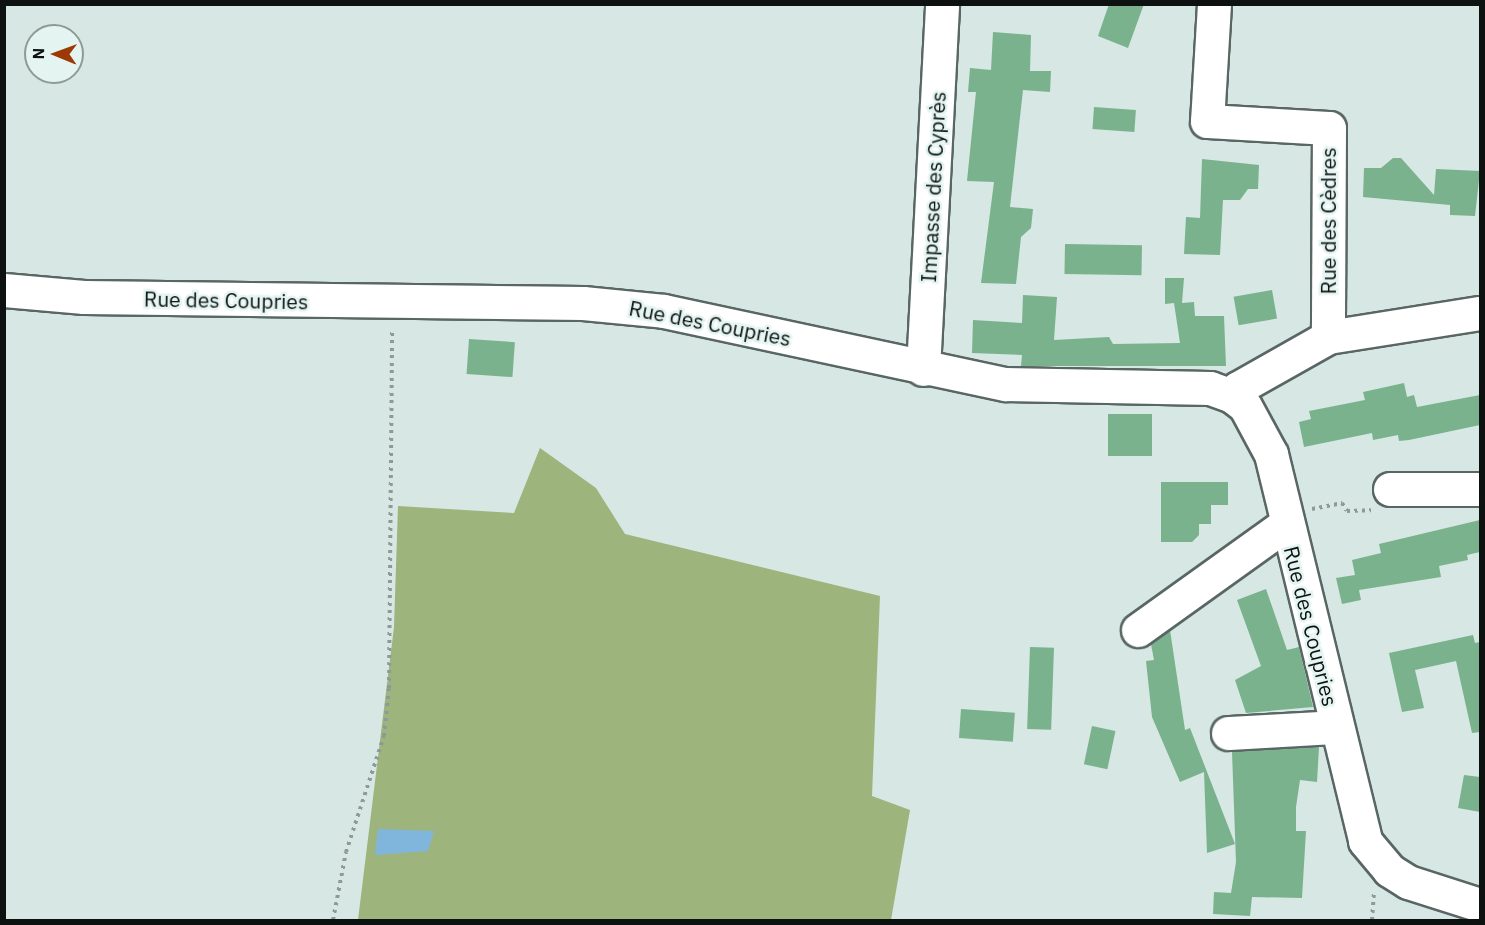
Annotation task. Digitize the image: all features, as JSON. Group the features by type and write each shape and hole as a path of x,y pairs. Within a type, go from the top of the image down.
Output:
{"street":[{"name":"Impasse des Cyprès","path":"923,369 942,4"},
{"name":"Rue des Cèdres","path":"1214,4 1207,121 1329,128 1328,338"},
{"name":"Rue des Coupries","path":"4,290 84,297 583,303 664,311 923,369 1035,388 1210,388 1232,396 1245,406 1271,454 1358,822 1376,857 1408,882 1480,905"},
{"path":"1232,396 1238,388 1328,338 1480,313"},
{"path":"1390,489 1480,489"},
{"name":"Rue des Coupries","path":"1138,630 1286,524"},
{"name":"Rue des Coupries","path":"1228,733 1335,727"}],"path":[{"path":"333,921 346,852 384,736 389,688 393,302"},
{"path":"1286,524 1301,511 1342,503 1347,511 1377,510 1390,489"}],"green space":[{"path":"540,448 596,488 625,534 880,596 872,796 910,810 891,920 358,920 394,627 398,506 514,513"}],"water":[{"path":"378,829 434,831 428,851 375,855"}],"building":[{"path":"1109,4 1144,4 1128,48 1098,36"},
{"path":"993,32 1031,35 1030,71 1051,71 1050,92 1023,90 1010,207 1033,209 1031,228 1021,237 1016,284 981,283 994,182 967,181 976,92 968,92 970,68 991,70"},
{"path":"1094,107 1136,110 1134,132 1092,129"},
{"path":"1393,158 1401,158 1434,195 1436,169 1480,171 1475,216 1450,215 1450,205 1363,197 1364,168 1381,168"},
{"path":"1202,159 1259,165 1258,189 1248,189 1240,200 1223,200 1220,255 1184,254 1186,217 1200,218"},
{"path":"1065,244 1142,245 1141,275 1064,274"},
{"path":"1165,278 1184,278 1182,303 1194,302 1195,316 1224,316 1226,366 1021,366 1022,355 972,353 973,320 1022,323 1023,295 1057,297 1054,340 1109,337 1113,344 1180,343 1174,303 1165,304"},
{"path":"1272,290 1277,319 1239,325 1234,297"},
{"path":"469,339 515,342 512,377 467,374"},
{"path":"1404,383 1407,397 1414,395 1417,407 1480,395 1480,425 1409,440 1399,441 1398,435 1373,440 1372,433 1304,447 1299,422 1311,419 1309,411 1365,400 1363,392"},
{"path":"1108,414 1152,414 1152,456 1108,456"},
{"path":"1161,482 1228,482 1228,505 1211,505 1211,524 1199,524 1199,535 1192,542 1161,542"},
{"path":"1480,520 1480,552 1467,555 1468,560 1439,566 1441,577 1359,590 1361,600 1342,604 1336,578 1355,575 1352,560 1381,553 1379,544"},
{"path":"1266,589 1287,650 1299,647 1313,707 1246,713 1235,680 1261,666 1237,600"},
{"path":"1170,630 1185,730 1190,728 1235,844 1207,853 1204,772 1180,782 1152,717 1146,661 1154,660 1151,644"},
{"path":"1473,635 1475,643 1480,642 1480,732 1472,733 1456,661 1415,670 1424,708 1402,712 1389,653"},
{"path":"1030,647 1054,648 1051,730 1027,729"},
{"path":"961,709 1015,713 1013,742 959,738"},
{"path":"1092,726 1115,731 1107,769 1084,764"},
{"path":"1319,747 1317,782 1300,780 1296,807 1296,831 1306,831 1302,898 1252,897 1250,916 1213,914 1214,892 1231,893 1236,862 1232,752"},
{"path":"1464,775 1480,777 1480,812 1458,808"}]}
